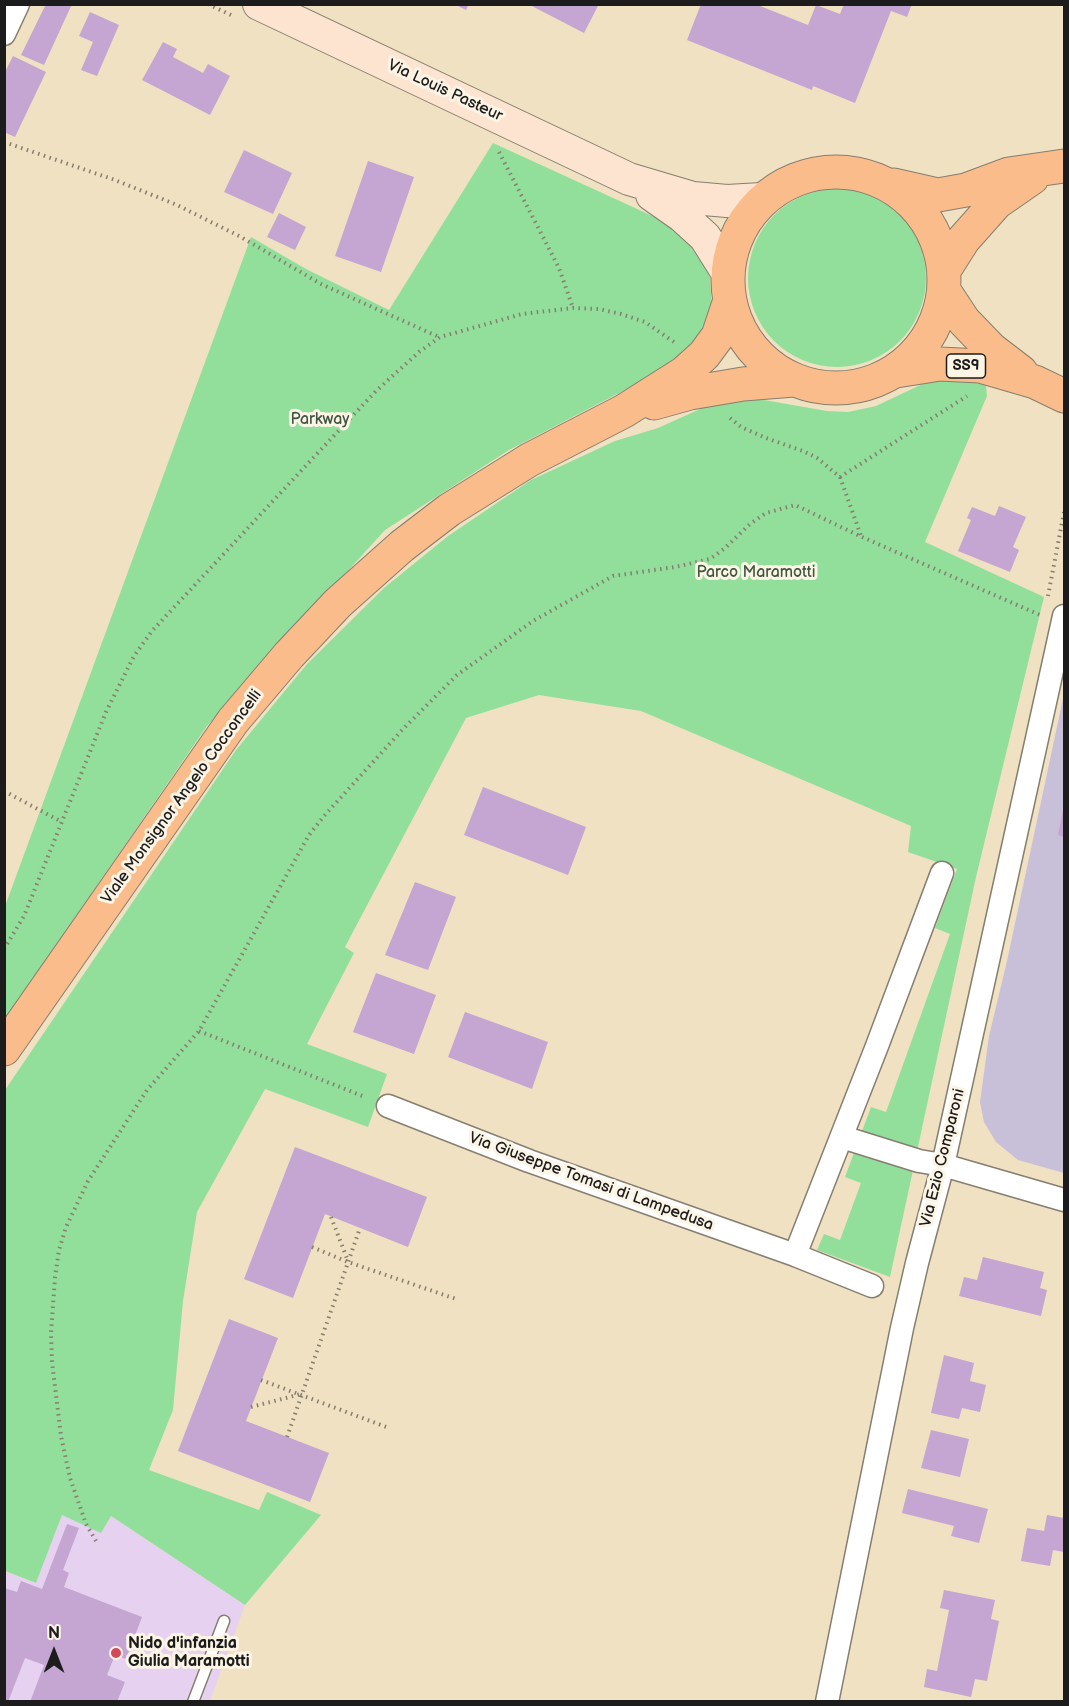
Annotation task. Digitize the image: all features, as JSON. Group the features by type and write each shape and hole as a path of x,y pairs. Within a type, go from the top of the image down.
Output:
{"main road":[{"name":"Via Louis Pasteur","path":"263,10 629,179 693,198 727,201 762,200"},
{"path":"889,184 938,195 966,190 1009,174 1054,168"},
{"path":"945,281 964,239 996,203 1054,168"},
{"name":"Via Louis Pasteur","path":"728,288 732,245 744,221 762,200 790,181 823,172 857,173 889,184 917,206 936,235 945,281 964,321 991,349 1035,382"},
{"name":"Via Louis Pasteur","path":"629,179 682,216 705,237 728,288 742,336 764,362 794,380 820,387 846,388 872,383 896,371 920,350 937,323 945,281"},
{"name":"Viale Monsignor Angelo Cocconcelli","path":"4,1049 233,721 289,655 338,603 402,546 449,510 529,460 624,411 684,373 705,355 718,336 728,288"},
{"name":"Via Louis Pasteur","path":"896,371 940,364 980,366 1035,382 1065,396"},
{"name":"Viale Monsignor Angelo Cocconcelli","path":"624,411 690,393 743,384 794,380"}],"street":[{"path":"4,34 18,4"},
{"name":"Via Ezio Comparoni","path":"827,1701 902,1329 943,1166 1064,620"},
{"path":"795,1256 942,873"},
{"name":"Via Giuseppe Tomasi di Lampedusa","path":"388,1106 536,1163 872,1286"},
{"path":"842,1137 919,1161 1065,1200"}],"lane":[{"path":"194,1701 224,1621"}],"path":[{"path":"208,4 263,10"},
{"path":"4,142 116,180 177,205 241,237 321,284 440,337"},
{"path":"498,151 559,268 573,308"},
{"path":"4,950 24,916 60,821 119,684 134,656 152,631 376,391 419,352 440,337 522,314 573,308 599,309 645,322 680,346"},
{"path":"840,477 976,390"},
{"path":"726,414 741,427 818,458 840,477 861,537"},
{"path":"96,1540 86,1524 70,1478 54,1390 51,1333 59,1250 66,1227 88,1181 147,1090 199,1031 309,835 395,738 457,675 533,621 597,584 613,576 710,559 766,513 795,505 861,537 1064,620"},
{"path":"4,791 60,821"},
{"path":"199,1031 388,1106"},
{"path":"331,1217 348,1262"},
{"path":"287,1437 360,1228"},
{"path":"312,1246 348,1262 456,1299"},
{"path":"261,1380 389,1428"},
{"path":"251,1407 302,1394"}],"shaded area":[{"path":"1064,694 1064,1173 1018,1160 996,1142 984,1122 980,1102 989,1036"},
{"name":"Nido d'infanzia Giulia Maramotti","path":"62,1515 101,1532 111,1516 245,1605 210,1701 5,1701 4,1571 36,1583"}],"green space":[{"name":"Parkway","path":"493,143 683,230 701,251 710,277 712,310 704,335 673,365 509,450 385,530 207,726 5,1019 4,909 251,237 306,269 389,310"},
{"path":"837,189 871,196 887,204 900,215 911,228 919,244 926,278 919,312 911,328 900,341 887,352 871,360 837,367 803,360 787,352 774,341 763,328 755,312 748,278 755,244 763,228 774,215 787,204 803,196"},
{"name":"Parco Maramotti","path":"985,376 987,396 925,542 1044,597 976,877 890,1277 817,1250 824,1234 840,1240 861,1183 845,1177 871,1107 886,1112 950,934 935,928 957,869 908,852 911,826 641,711 539,695 466,718 345,947 354,953 307,1044 387,1074 368,1127 265,1089 197,1212 183,1301 173,1410 149,1470 259,1510 267,1492 321,1515 245,1605 111,1516 101,1533 62,1515 36,1583 5,1571 5,1090 236,750 307,664 384,588 448,536 531,480 615,441 658,428 709,405 729,399 764,400 827,411 848,412 876,406 933,379"}],"building":[{"path":"46,4 72,4 44,65 21,55"},
{"path":"454,4 469,4 466,10"},
{"path":"528,4 599,4 584,33"},
{"path":"701,4 755,4 808,25 816,5 840,14 844,4 912,4 907,17 891,11 855,103 813,86 812,90 687,40"},
{"path":"90,12 119,25 97,76 81,70 93,42 79,36"},
{"path":"163,42 177,49 173,57 203,73 208,64 230,76 210,115 142,80"},
{"path":"13,56 46,72 15,137 4,132 4,74"},
{"path":"244,150 292,173 273,214 224,192"},
{"path":"368,161 414,177 381,272 335,256"},
{"path":"279,213 306,227 295,250 267,237"},
{"path":"999,506 1026,517 1013,547 1019,550 1010,572 958,551 971,520 967,518 972,507 995,516"},
{"path":"483,787 586,827 568,875 464,835"},
{"path":"1064,805 1064,837 1058,835"},
{"path":"415,882 456,897 428,970 385,955"},
{"path":"376,973 436,995 414,1054 353,1032"},
{"path":"465,1012 548,1042 532,1089 448,1057"},
{"path":"295,1147 427,1197 408,1247 325,1214 293,1298 244,1279"},
{"path":"983,1257 1044,1272 1040,1288 1047,1290 1041,1316 959,1296 964,1277 977,1280"},
{"path":"229,1319 278,1338 246,1421 329,1453 310,1502 178,1451"},
{"path":"944,1355 974,1363 970,1381 986,1385 980,1412 962,1408 959,1419 931,1413"},
{"path":"931,1430 969,1439 960,1477 921,1468"},
{"path":"908,1489 988,1509 979,1543 951,1536 954,1526 902,1513"},
{"path":"1047,1515 1064,1518 1064,1552 1053,1550 1050,1566 1021,1561 1027,1528 1044,1531"},
{"path":"67,1524 79,1528 63,1570 69,1573 64,1587 142,1617 126,1659 115,1655 107,1675 125,1682 117,1702 60,1702 56,1700 55,1702 30,1702 44,1665 25,1658 8,1702 4,1702 4,1588 17,1592 21,1581 42,1589"},
{"path":"944,1590 995,1600 991,1619 999,1621 987,1681 975,1679 971,1697 924,1687 927,1669 937,1671 949,1610 940,1608"}],"place":[{"name":"Nido d'infanzia Giulia Maramotti","path":"116,1653"}]}
